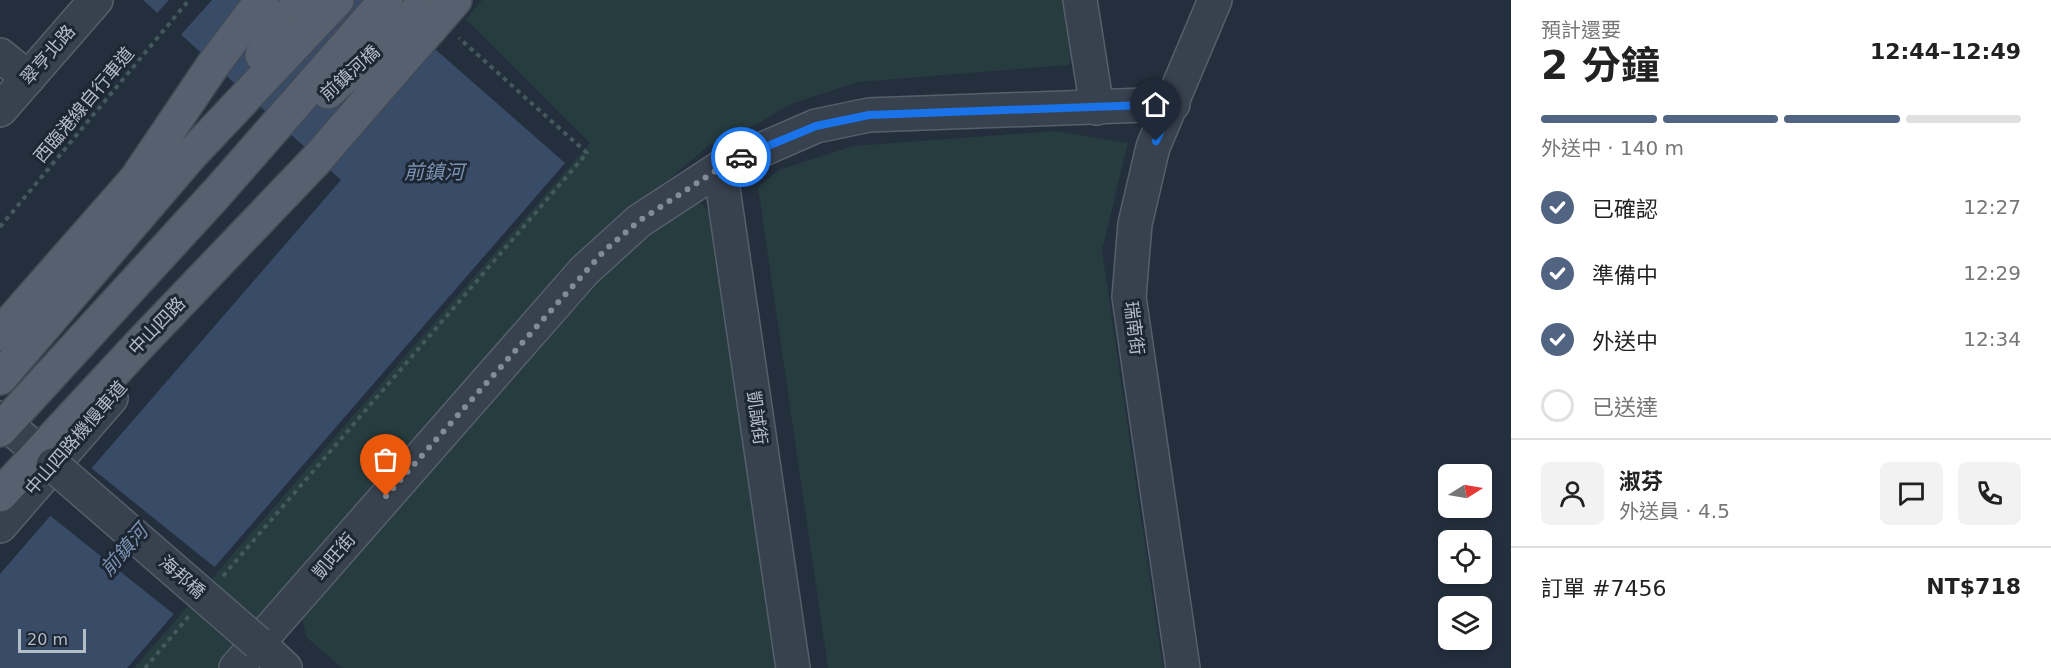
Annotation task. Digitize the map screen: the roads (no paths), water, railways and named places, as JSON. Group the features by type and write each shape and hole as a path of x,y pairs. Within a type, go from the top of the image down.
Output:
{"main road":[{"path":"0,334 135,179 213,65 262,0"},
{"path":"243,91 300,0"},
{"path":"0,378 243,91 337,0"},
{"name":"前鎮河橋","path":"281,127 386,0"},
{"name":"前鎮河橋","path":"281,127 433,13"},
{"name":"前鎮河橋","path":"317,159 433,13"},
{"path":"2,424 281,127"},
{"path":"0,495 45,459"}],"street":[{"name":"翠亨北路","path":"0,110 96,0"},
{"path":"1080,0 1097,108"},
{"name":"瑞南街","path":"1183,668 1130,297 1136,224 1153,147 1215,0"},
{"path":"0,55 28,78"},
{"name":"凱旺街","path":"236,668 584,271 639,221 720,168 816,126 869,115 1173,104"},
{"name":"中山四路機慢車道","path":"0,526 45,459 317,159"},
{"name":"凱誠街","path":"720,168 793,668"},
{"name":"海邦橋","path":"2,424 285,668"}],"water":[{"name":"前鎮河","path":"143,0 379,0 565,163 127,668 0,668 0,574 341,180"}]}
